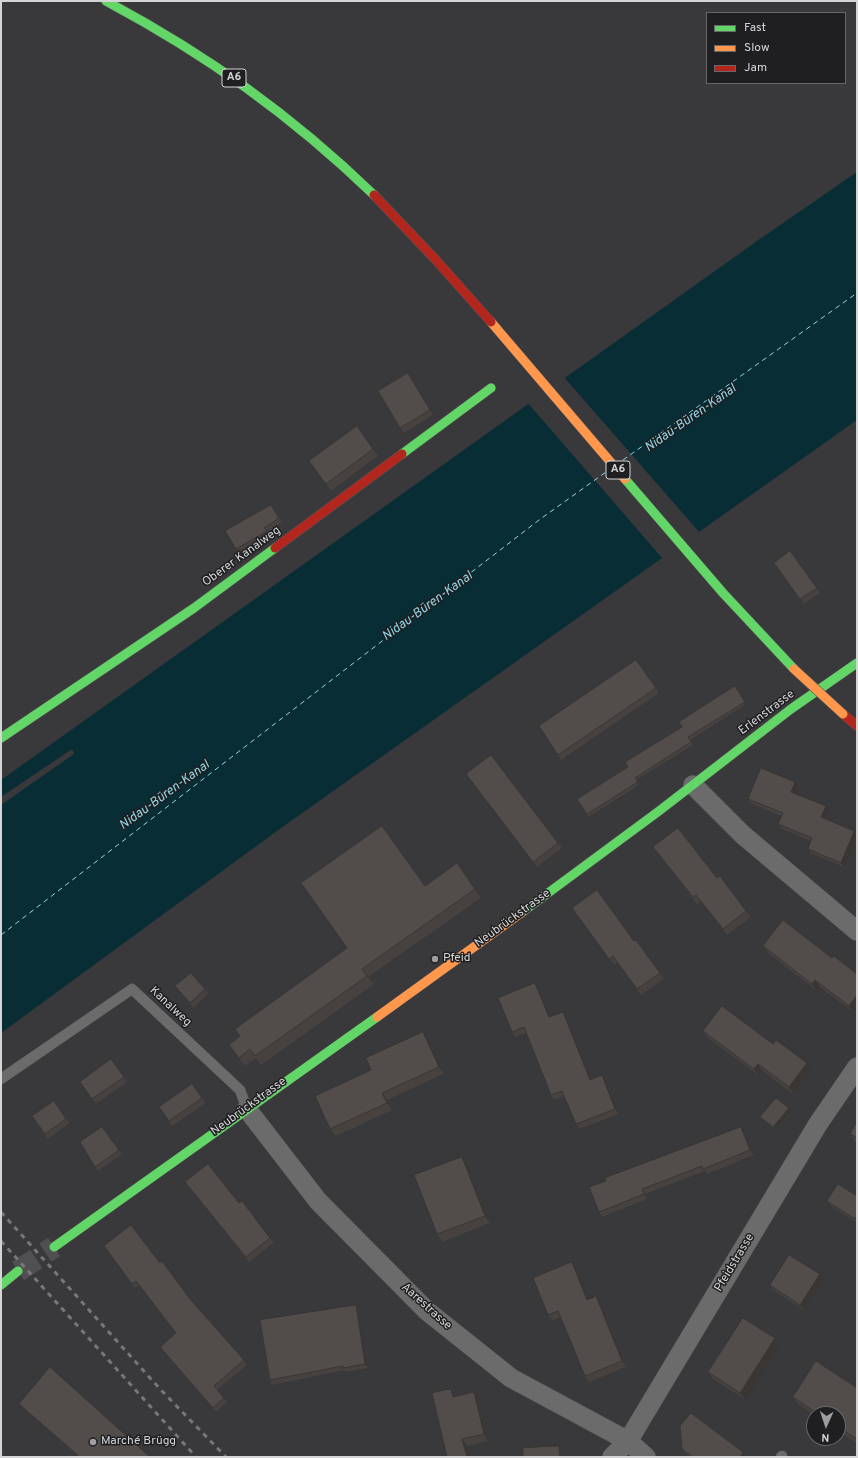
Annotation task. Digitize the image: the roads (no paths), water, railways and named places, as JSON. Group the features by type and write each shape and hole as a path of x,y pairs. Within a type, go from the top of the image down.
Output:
{"main road":[{"name":"A6","path":"106,1 179,42 225,72 315,141 380,200 445,268 731,603 794,669 857,726"},
{"name":"Oberer Kanalweg","path":"1,738 194,608 491,388"},
{"name":"Erlenstrasse","path":"692,785 791,709 857,663"},
{"name":"Neubrückstrasse","path":"54,1247 467,953 692,785"},
{"path":"1,1284 18,1271"}],"street":[{"path":"692,785 743,835 857,930"},
{"name":"Pfeidstrasse","path":"612,1457 628,1441 818,1124 857,1067"},
{"name":"Aarestrasse","path":"247,1109 318,1201 427,1311 511,1378 628,1441 646,1457"}],"lane":[{"name":"Kanalweg","path":"1,1079 132,989 240,1090 247,1109"}],"water":[{"name":"Nidau-Büren-Kanal","path":"857,172 857,420 281,828 1,1033 1,780 757,241"}],"tunnel":[{"path":"18,1271 54,1247"}],"railway":[{"path":"1,1212 160,1389 226,1457"},
{"path":"1,1241 196,1457"}],"place":[{"name":"Pfeid","path":"435,959"},
{"name":"Marché Brügg","path":"93,1442"}]}
